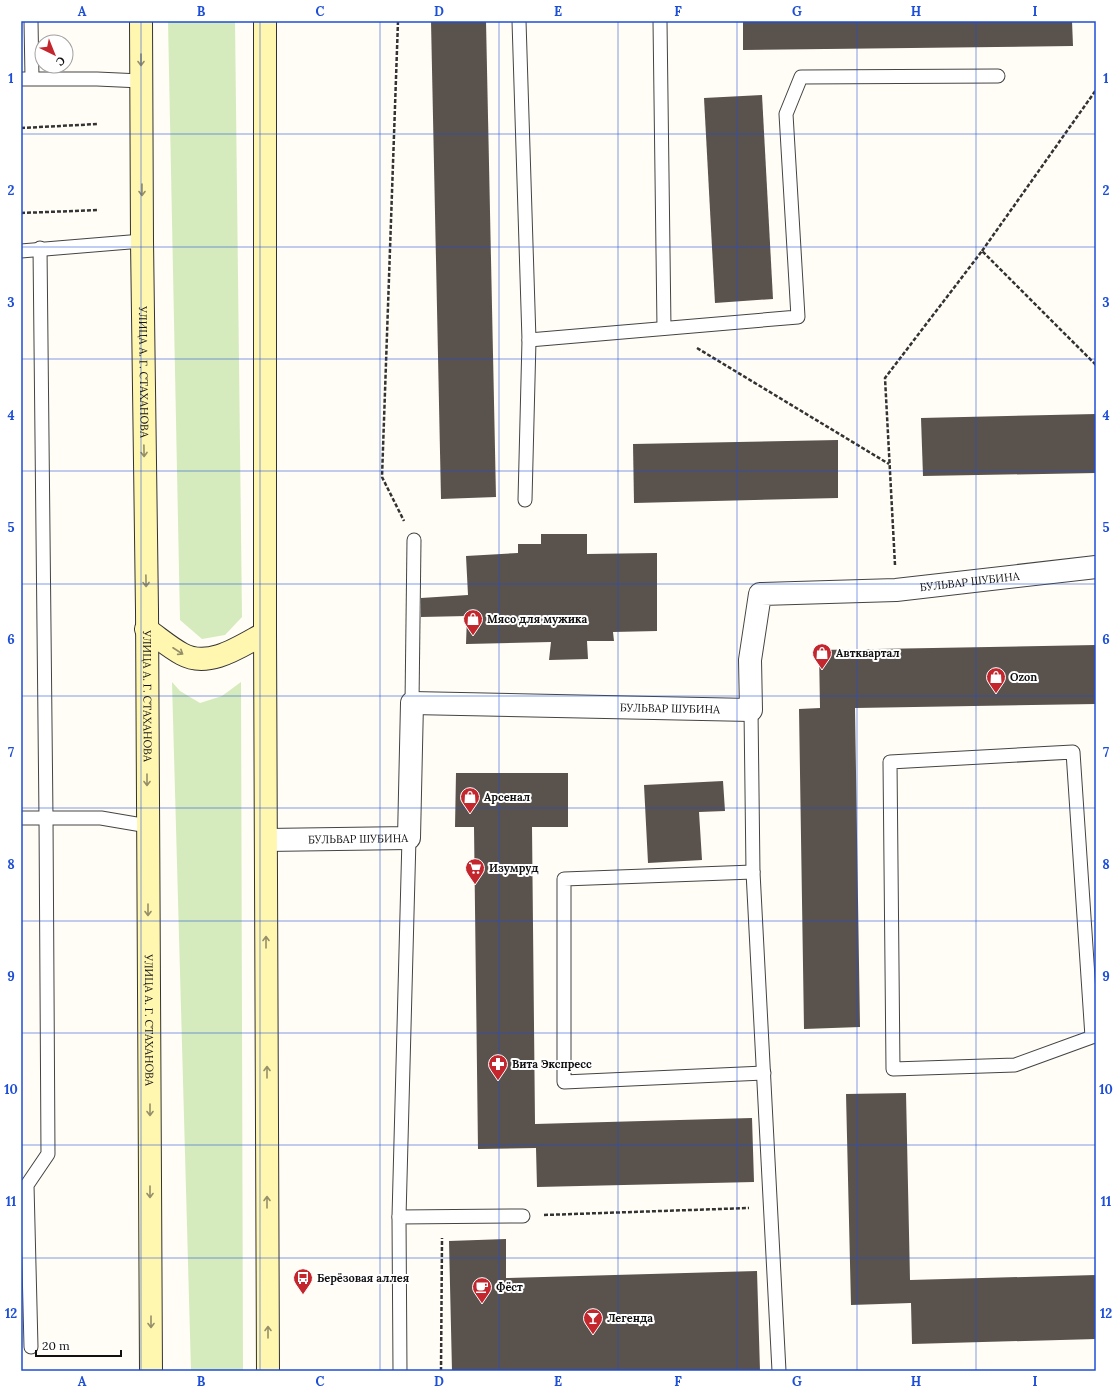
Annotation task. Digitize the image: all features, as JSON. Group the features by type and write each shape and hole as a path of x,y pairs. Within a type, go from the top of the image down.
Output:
{"main road":[{"name":"УЛИЦА А. Г. СТАХАНОВА","path":"141,21 151,1371"},
{"path":"265,21 265,633 268,1371"},
{"path":"146,629 183,655 203,659 222,656 265,633"}],"street":[{"name":"БУЛЬВАР ШУБИНА","path":"266,840 409,838 412,703 751,710 750,660 760,594 896,590 1096,567"}],"lane":[{"path":"31,21 27,79 97,79 141,81"},
{"path":"520,21 529,340 525,500"},
{"path":"660,21 664,328"},
{"path":"529,340 798,317 786,114 801,77 998,76"},
{"path":"21,251 40,248 142,241"},
{"path":"31,1347 27,1185 48,1154 40,248"},
{"path":"412,703 414,540"},
{"path":"751,710 753,872 779,1371"},
{"path":"1073,752 1094,1036 1015,1065 893,1068 890,762 1073,752"},
{"path":"21,818 101,818 148,826"},
{"path":"400,1371 399,1217 409,838"},
{"path":"753,872 564,880 564,1082 764,1073"},
{"path":"399,1217 523,1216"}],"path":[{"path":"398,21 382,477 414,540"},
{"path":"896,590 885,378 982,251 1096,90"},
{"path":"21,128 98,124"},
{"path":"21,213 99,210"},
{"path":"982,251 1096,365"},
{"path":"664,328 890,464"},
{"path":"523,1216 771,1208"},
{"path":"441,1371 442,1217"}],"green space":[{"path":"168,21 235,21 242,617 225,635 202,639 180,620"},
{"path":"172,682 180,691 200,703 222,696 241,682 243,1371 191,1371"}],"building":[{"path":"431,21 486,21 496,497 441,499"},
{"path":"743,21 1072,21 1073,46 743,50"},
{"path":"762,95 773,299 715,303 704,98"},
{"path":"1096,414 1096,473 923,476 921,418"},
{"path":"838,440 838,498 634,503 633,444"},
{"path":"541,534 587,534 587,554 657,553 657,631 613,632 614,641 587,641 588,659 549,660 551,642 466,644 467,616 421,617 421,598 468,595 466,556 518,553 518,544 541,544"},
{"path":"1096,645 1096,704 855,708 860,1027 804,1029 799,709 820,708 819,650"},
{"path":"456,773 568,773 568,827 532,827 535,1124 752,1118 754,1182 537,1187 536,1148 478,1149 474,827 455,827"},
{"path":"723,781 725,811 699,812 702,860 648,863 644,785"},
{"path":"906,1093 910,1280 1096,1275 1096,1339 912,1344 911,1303 851,1305 846,1094"},
{"path":"506,1239 506,1278 757,1271 760,1371 452,1371 449,1241"}],"place":[{"name":"Мясо для мужика","path":"473,636"},
{"name":"Автквартал","path":"822,670"},
{"name":"Ozon","path":"996,694"},
{"name":"Арсенал","path":"470,814"},
{"name":"Изумруд","path":"475,885"},
{"name":"Вита Экспресс","path":"498,1081"},
{"name":"Берёзовая аллея","path":"303,1295"},
{"name":"Фёст","path":"482,1304"},
{"name":"Легенда","path":"593,1335"}]}
